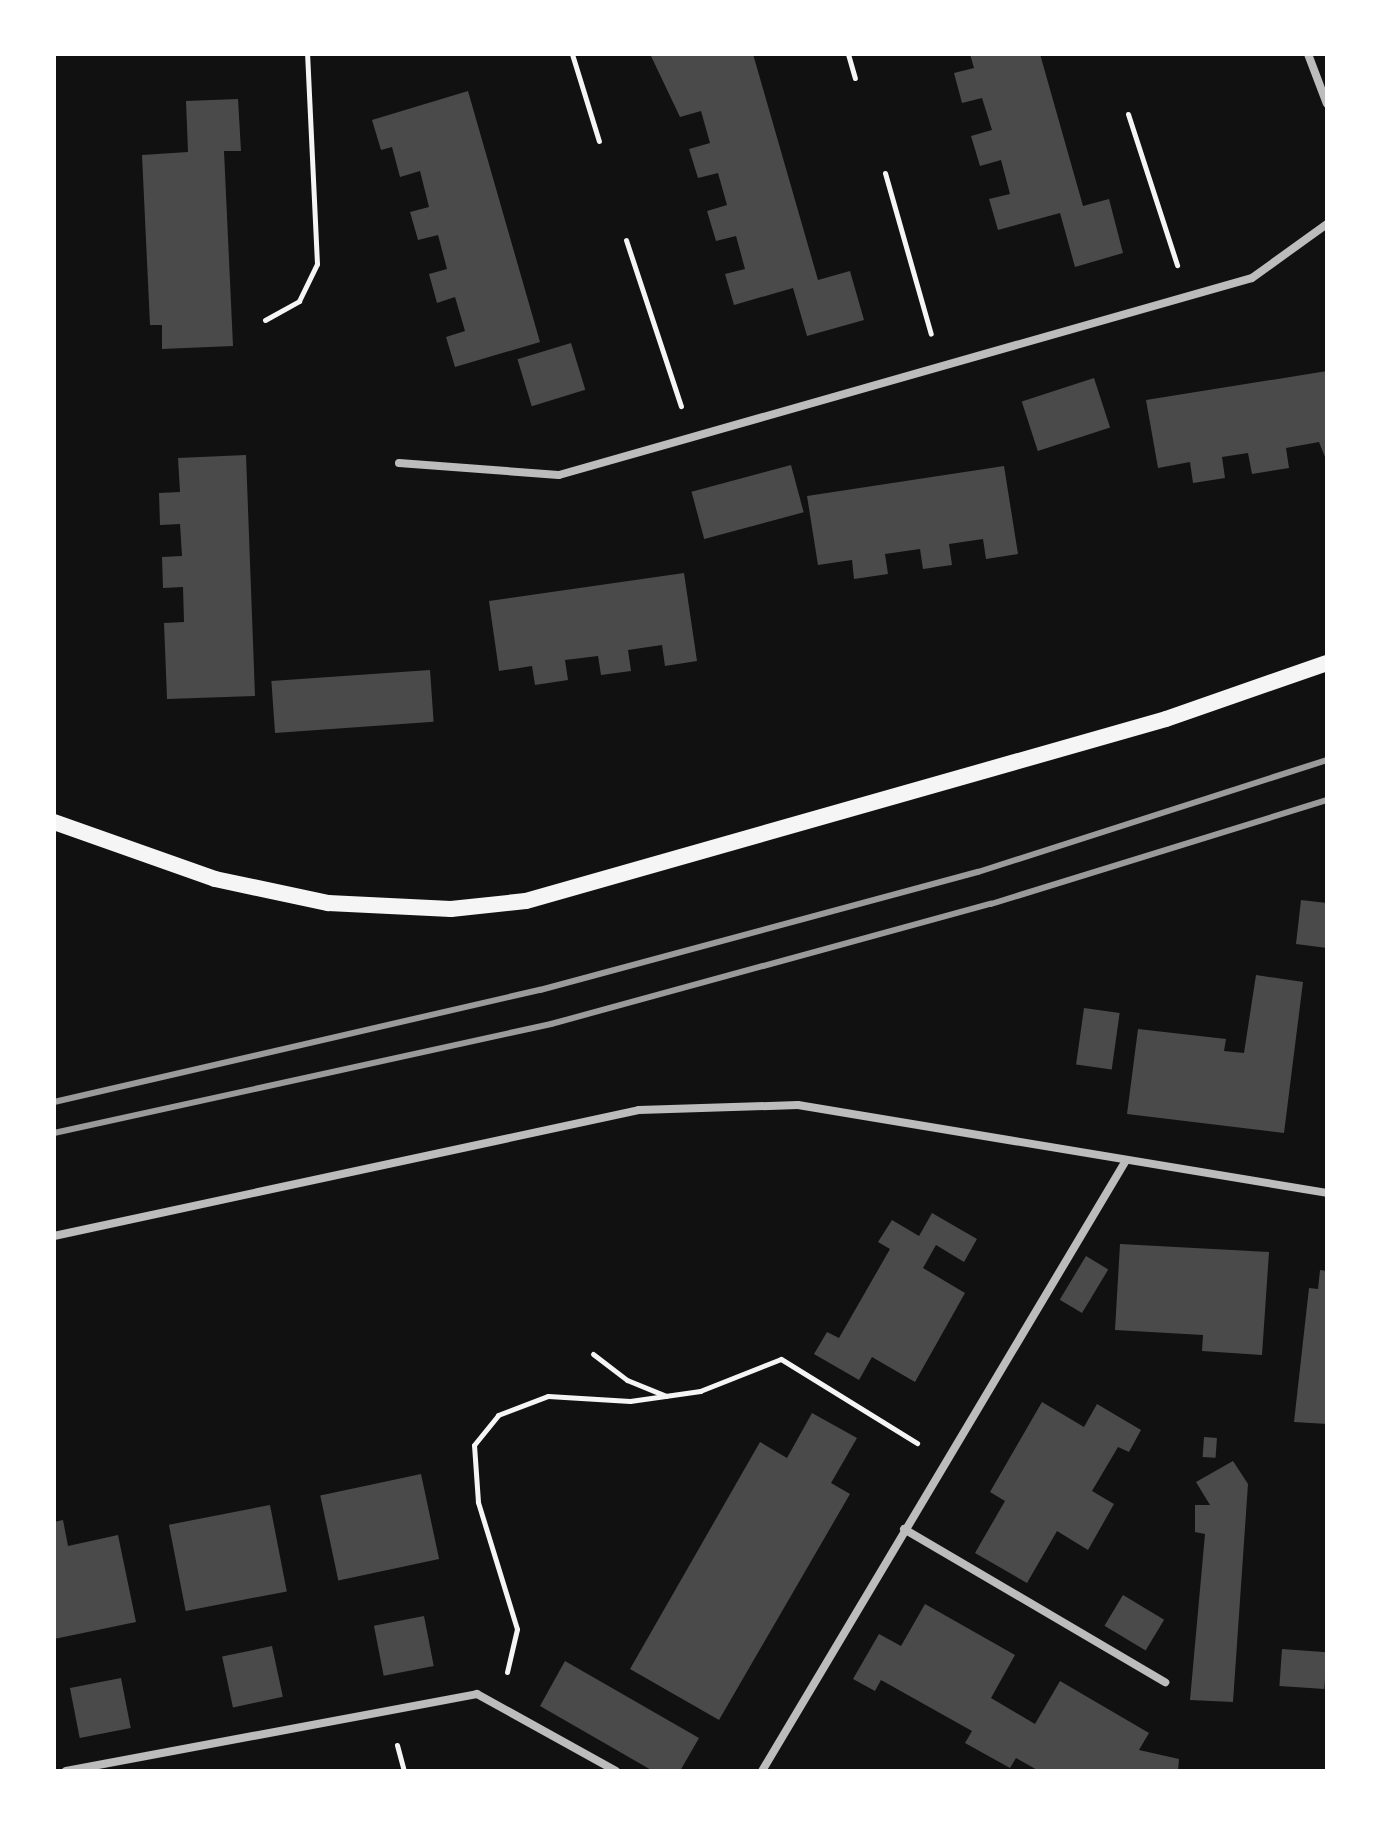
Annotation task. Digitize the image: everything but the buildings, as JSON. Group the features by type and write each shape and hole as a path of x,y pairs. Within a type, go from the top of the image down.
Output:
{"main road":[{"path":"54,822 215,879 328,903 451,909 526,901 1166,719 1327,663"}],"street":[{"path":"1308,54 1327,104"},
{"path":"399,463 559,475 1186,293 1252,278 1327,224"},
{"path":"54,1236 639,1110 798,1105 1125,1162 1327,1193"},
{"path":"762,1771 1125,1162"},
{"path":"904,1529 1165,1682"},
{"path":"66,1771 477,1694 616,1771"}],"path":[{"path":"265,320 299,301 317,264 307,54"},
{"path":"572,54 599,141"},
{"path":"848,54 855,78"},
{"path":"1128,114 1186,293"},
{"path":"885,173 939,364"},
{"path":"626,240 690,436"},
{"path":"593,1354 627,1380 667,1396"},
{"path":"490,1701 506,1674 517,1629 478,1502 474,1445 498,1415 548,1396 667,1396 781,1359 945,1461"}],"railway":[{"path":"54,1102 540,990 978,872 1327,760"},
{"path":"54,1133 551,1024 991,904 1327,800"}]}
